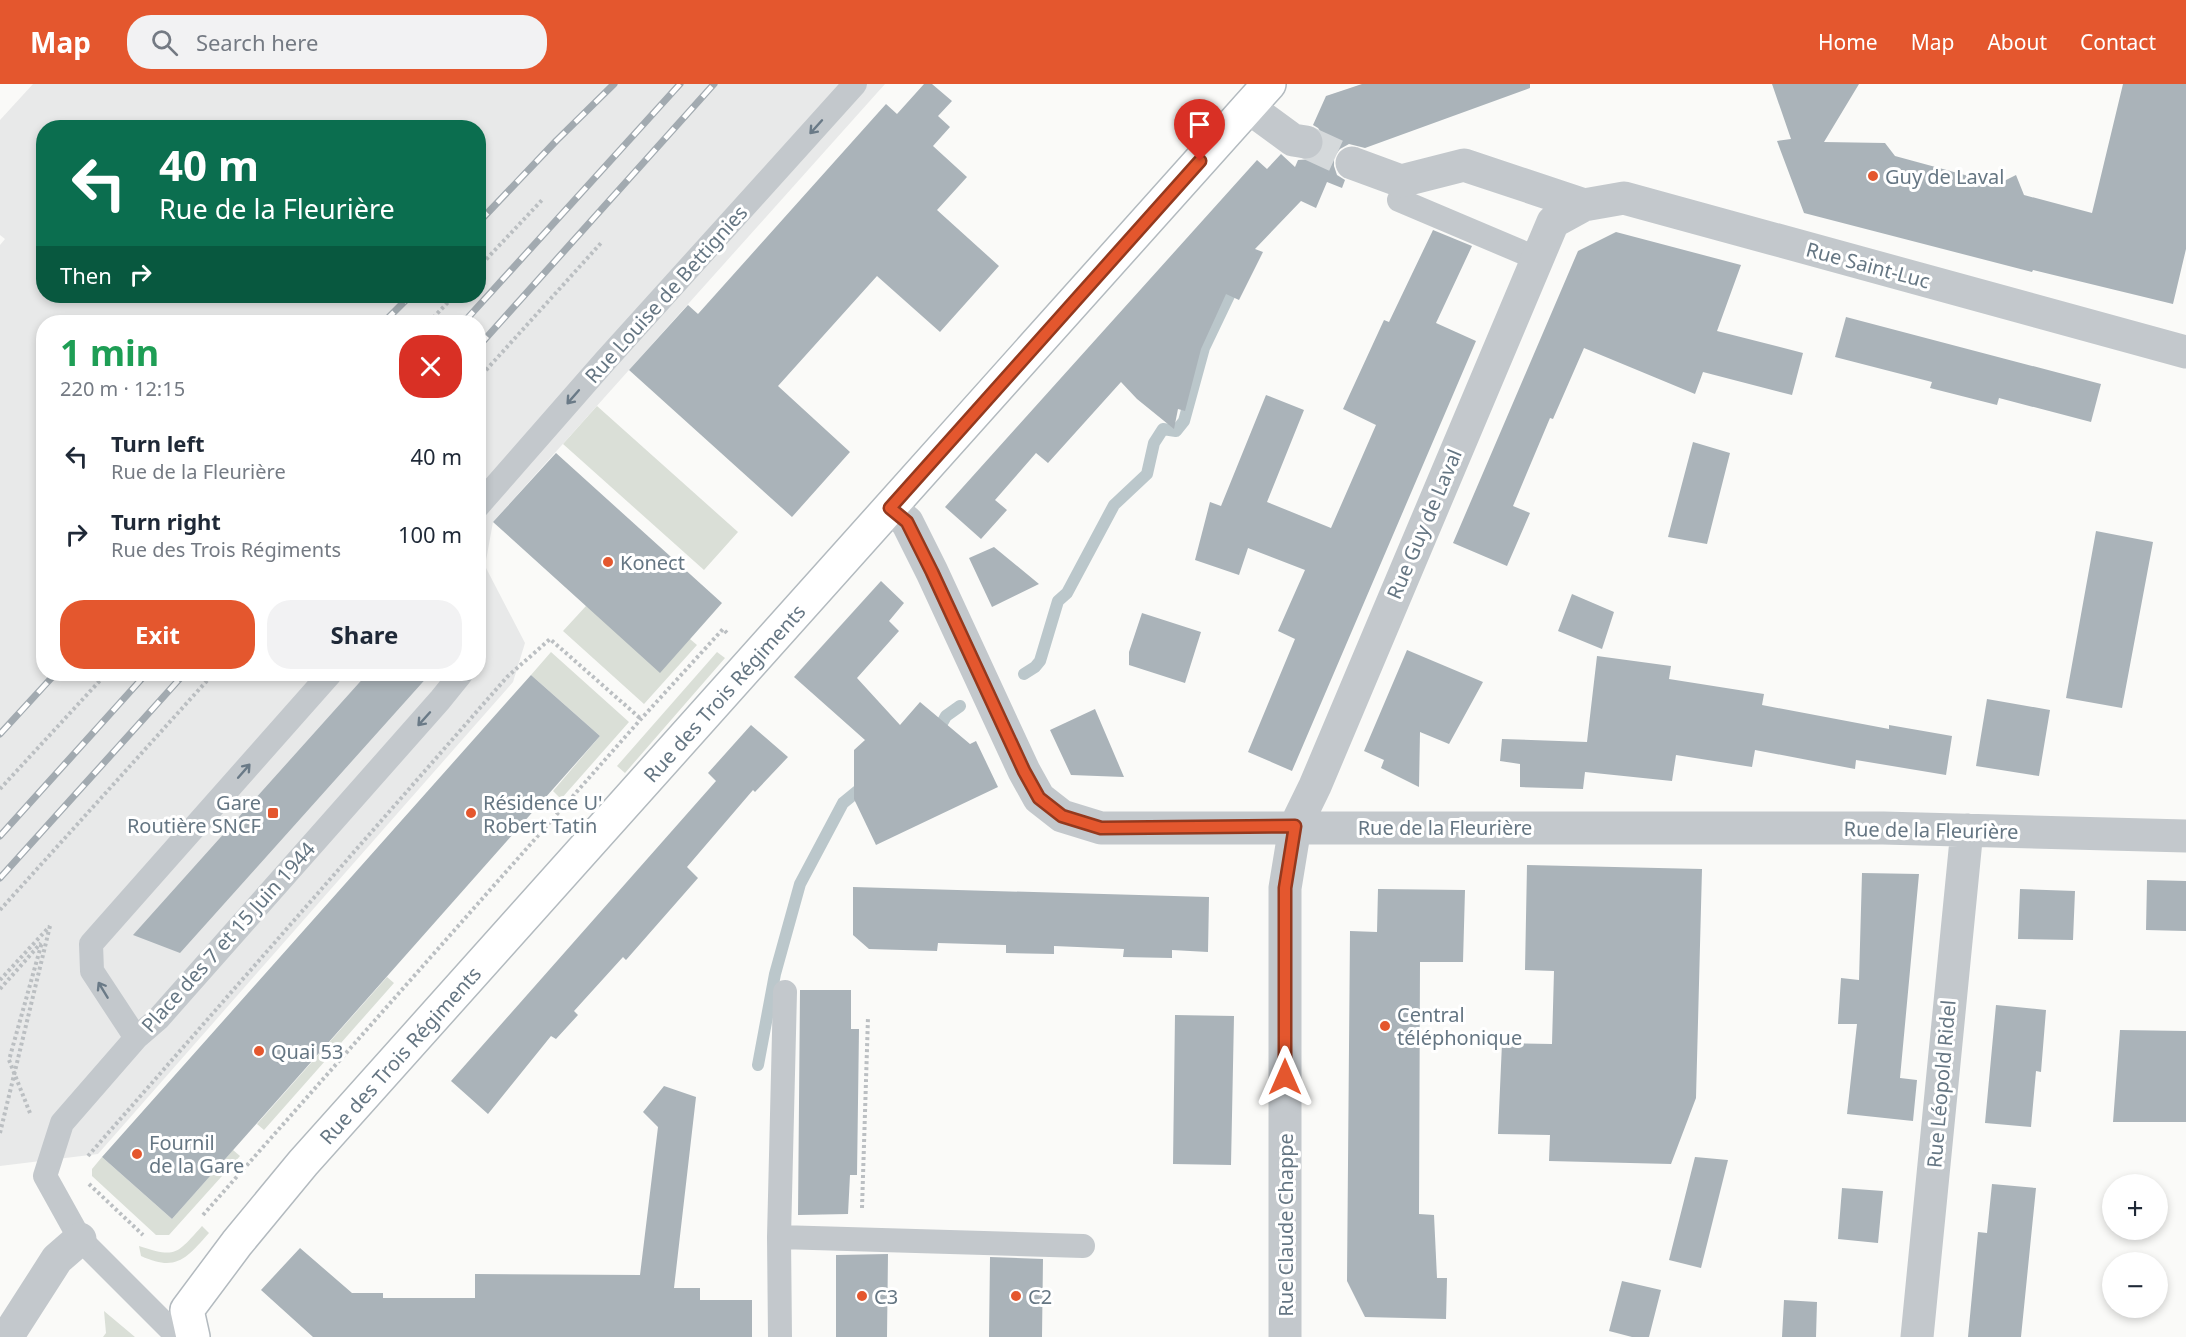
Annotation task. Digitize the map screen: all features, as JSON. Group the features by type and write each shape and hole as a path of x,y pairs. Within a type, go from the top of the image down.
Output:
{"main road":[{"name":"Rue des Trois Régiments","path":"186,1328 237,1243 303,1163 1258,96"}],"street":[{"path":"1258,96 1293,140 1306,142"},
{"path":"1352,164 1401,181 1464,165 1584,205"},
{"name":"Rue Saint-Luc","path":"1552,222 1584,205 1623,198 2186,352"},
{"name":"Rue Guy de Laval","path":"1295,826 1320,775 1552,222"},
{"name":"Rue de la Fleurière","path":"890,508 907,522 1024,771 1039,798 1062,816 1101,828 1295,826 1883,828 2186,836"},
{"name":"Rue Claude Chappe","path":"1285,1337 1285,888 1295,826"},
{"name":"Rue Léopold Ridel","path":"1917,1337 1967,830"},
{"path":"7,1337 57,1258 80,1239"}],"lane":[{"name":"Rue Louise de Bettignies","path":"486,497 605,361 855,84"},
{"path":"1399,200 1536,258"},
{"name":"Place des 7 et 15 Juin 1944","path":"324,681 91,944 92,971 136,1038 158,1019 455,681"},
{"path":"780,1337 779,1237 785,992"},
{"path":"136,1038 62,1123 45,1176 80,1239 141,1299 186,1328"},
{"path":"779,1237 1083,1246"}],"path":[{"path":"486,260 543,199"},
{"path":"486,370 601,243"},
{"path":"436,315 447,303"},
{"path":"202,1215 723,629 755,658"},
{"path":"85,1160 507,677 550,639 641,719"},
{"path":"0,789 100,681"},
{"path":"0,910 207,681"},
{"path":"0,980 50,927 0,1133"},
{"path":"0,989 42,942 9,1060"},
{"path":"861,1239 868,1017"},
{"path":"86,1177 90,1186 143,1235"}],"shaded area":[{"path":"33,84 885,84 493,522 486,560 486,315 36,315 36,681 486,681 486,568 525,643 513,682 98,1154 0,1166 0,245 5,239 0,235 0,120"},
{"path":"597,406 738,532 704,570 563,444"},
{"path":"586,606 690,639 697,645 644,704 563,631"},
{"path":"551,652 629,722 561,799 553,791 600,736 531,675"},
{"path":"717,652 725,658 625,773 617,766"},
{"path":"387,977 394,983 264,1130 257,1124"},
{"path":"233,1150 240,1156 169,1235 156,1235 92,1176 92,1169 102,1157 172,1219"},
{"path":"202,1226 209,1233 194,1250 180,1260 163,1263 141,1256 139,1246 168,1253 175,1251"},
{"path":"104,1311 135,1337 103,1337 106,1333"}],"building":[{"path":"924,84 932,84 952,101 938,116 950,127 933,146 967,177 937,210 999,266 940,332 877,276 778,386 850,452 792,517 629,370 688,305 698,314 886,104 897,114"},
{"path":"1362,84 1530,84 1530,88 1365,148 1349,144 1340,149 1334,157 1334,166 1337,175 1345,180 1342,188 1327,182 1316,208 1301,201 1255,249 1263,252 1239,300 1226,294 1201,349 1185,411 1178,409 1174,429 1137,399 1121,382 1048,463 1036,453 995,500 1007,510 981,539 945,507 1257,160 1267,169 1281,154 1295,167 1298,160 1313,159 1321,153 1324,145 1323,135 1313,125 1326,96"},
{"path":"1772,84 1859,84 1824,142 1885,143 1895,156 1998,184 2016,175 2024,195 2092,213 2123,84 2186,84 2186,249 2173,304 2033,270 2032,272 1804,213 1777,141 1791,139"},
{"path":"1433,230 1472,246 1436,323 1476,341 1292,771 1248,752 1295,639 1278,631 1305,570 1248,548 1239,575 1195,560 1210,502 1221,506 1266,395 1304,410 1267,502 1331,528 1376,425 1343,409 1384,320 1389,322"},
{"path":"1616,232 1741,265 1717,331 1803,353 1792,395 1703,372 1695,394 1584,348 1553,419 1550,418 1513,506 1530,513 1507,566 1453,543 1578,251"},
{"path":"1846,317 2101,384 2091,422 1999,398 1997,405 1930,388 1932,382 1835,357"},
{"path":"1693,442 1730,453 1707,544 1668,537"},
{"name":"Konect","path":"556,453 722,603 660,673 493,522"},
{"path":"2096,531 2153,542 2122,708 2066,698"},
{"path":"994,547 1039,584 992,607 969,558"},
{"path":"881,581 904,603 889,621 899,631 857,678 900,725 920,702 970,744 976,741 998,787 876,845 854,799 854,750 865,740 794,677"},
{"path":"1572,594 1614,612 1602,649 1558,631"},
{"path":"1142,613 1201,632 1185,683 1129,665 1129,652"},
{"path":"1407,650 1483,682 1449,744 1420,732 1419,787 1381,768 1384,760 1364,751"},
{"path":"1597,656 1671,666 1669,679 1764,694 1762,705 1889,729 1889,725 1952,736 1946,775 1856,760 1855,769 1755,750 1752,767 1676,755 1672,781 1585,772 1583,789 1520,787 1520,764 1500,761 1502,739 1587,742"},
{"path":"531,675 600,736 172,1219 102,1157"},
{"name":"Gare Routière SNCF","path":"361,681 424,681 180,953 133,935"},
{"path":"1987,699 2050,710 2039,776 1976,766"},
{"path":"1095,709 1124,777 1071,775 1050,730"},
{"path":"751,725 788,757 755,792 753,790 687,867 698,878 626,960 623,957 574,1011 578,1015 556,1039 551,1036 488,1114 451,1081 716,781 708,773"},
{"path":"1527,865 1702,869 1696,1098 1671,1164 1549,1161 1550,1135 1498,1134 1502,1043 1552,1044 1554,971 1525,970"},
{"path":"1862,873 1919,874 1900,1078 1917,1080 1913,1121 1847,1114 1857,1024 1838,1024 1841,978 1859,980"},
{"path":"2147,880 2186,881 2186,931 2146,930"},
{"path":"853,887 1209,897 1208,952 1172,950 1172,958 1123,957 1124,949 1054,946 1054,954 1006,953 1006,945 938,943 937,951 869,949 853,935"},
{"name":"Central téléphonique","path":"1378,889 1465,890 1463,962 1420,962 1419,1214 1434,1215 1437,1278 1447,1278 1446,1319 1365,1317 1347,1281 1350,931 1377,932"},
{"path":"2020,889 2075,891 2073,940 2018,939"},
{"path":"800,990 851,990 851,1029 859,1029 857,1175 850,1175 848,1214 798,1215"},
{"path":"1996,1005 2046,1010 2041,1072 2036,1071 2031,1127 1985,1123"},
{"path":"1175,1015 1234,1016 1231,1165 1173,1164"},
{"path":"2120,1030 2186,1031 2186,1122 2113,1122"},
{"path":"664,1086 696,1097 674,1288 700,1288 700,1300 752,1300 752,1337 313,1337 261,1290 300,1248 352,1293 383,1293 383,1298 475,1298 475,1274 640,1275 658,1127 643,1112"},
{"path":"1695,1157 1728,1160 1701,1268 1669,1260"},
{"path":"1992,1184 2036,1188 2021,1337 1968,1337 1978,1232 1987,1233"},
{"path":"1842,1188 1883,1191 1878,1243 1838,1239"},
{"name":"C3","path":"888,1254 887,1337 836,1337 836,1255"},
{"name":"C2","path":"990,1257 1043,1259 1042,1337 989,1337"},
{"path":"1622,1281 1661,1290 1649,1337 1632,1337 1609,1331"},
{"path":"1784,1300 1817,1302 1816,1337 1782,1337"}],"waterway":[{"path":"1024,674 1040,661 1058,601 1067,593 1114,505 1147,474 1154,443 1163,429 1176,431 1184,421 1204,348 1236,281"},
{"path":"936,734 946,716 960,706"},
{"path":"758,1065 775,974 800,884 843,803 865,785"}],"tunnel":[{"path":"1306,142 1352,163"}],"railway":[{"path":"486,215 614,84"},
{"path":"486,298 680,84"},
{"path":"486,338 714,84"},
{"path":"391,315 403,303"},
{"path":"470,315 481,303"},
{"path":"0,734 49,681"},
{"path":"0,836 140,681"},
{"path":"0,878 178,681"}],"place":[{"name":"Guy de Laval","path":"1873,176"},
{"name":"Konect","path":"608,562"},
{"name":"Gare Routière SNCF","path":"273,813"},
{"name":"Résidence U' Robert Tatin","path":"471,813"},
{"name":"Central téléphonique","path":"1385,1026"},
{"name":"Quai 53","path":"259,1051"},
{"name":"Fournil de la Gare","path":"137,1154"},
{"name":"C3","path":"862,1296"},
{"name":"C2","path":"1016,1296"}],"route":[{"path":"1200,161 890,508 907,522 1024,771 1039,798 1062,816 1101,828 1295,826 1285,888 1285,1077"}]}
